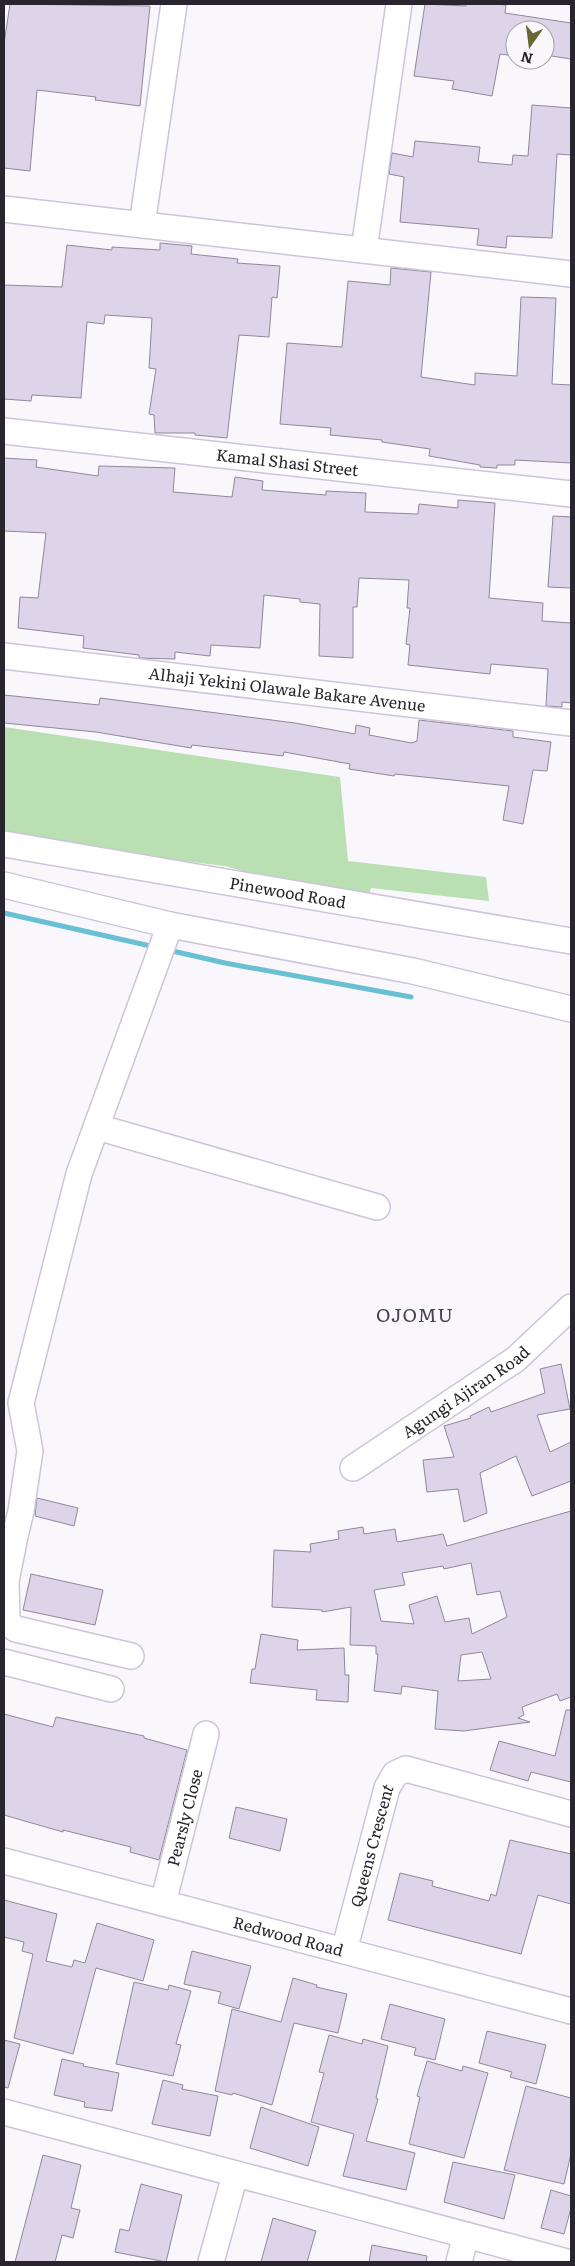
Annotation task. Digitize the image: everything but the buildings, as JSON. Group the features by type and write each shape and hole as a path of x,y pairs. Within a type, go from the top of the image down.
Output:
{"street":[{"path":"142,225 174,4"},
{"path":"364,250 398,4"},
{"path":"4,209 571,274"},
{"name":"Kamal Shasi Street","path":"4,431 571,494"},
{"name":"Alhaji Yekini Olawale Bakare Avenue","path":"4,656 571,723"},
{"name":"Pinewood Road","path":"4,844 571,941"},
{"path":"4,885 170,925 413,971 571,1009"},
{"path":"131,1656 16,1629 6,1623 6,1581 9,1536 30,1451 21,1403 79,1174 170,925"},
{"path":"97,1127 377,1207"},
{"name":"Agungi Ajiran Road","path":"353,1468 516,1359 571,1307"},
{"path":"4,1662 111,1689"},
{"name":"Pearsly Close","path":"163,1903 206,1734"},
{"name":"Queens Crescent","path":"344,1951 387,1788 395,1774 406,1769 571,1814"},
{"name":"Redwood Road","path":"4,1861 571,2011"},
{"path":"4,2112 567,2262"},
{"path":"211,2262 235,2174"},
{"path":"460,2262 466,2235"}],"green space":[{"path":"4,727 340,777 348,861 486,877 489,901 371,888 365,906 225,866 4,839"}],"waterway":[{"path":"4,913 155,947"},
{"path":"168,950 225,963 411,997"}],"district":[{"name":"OJOMU","path":"415,1315"}]}
